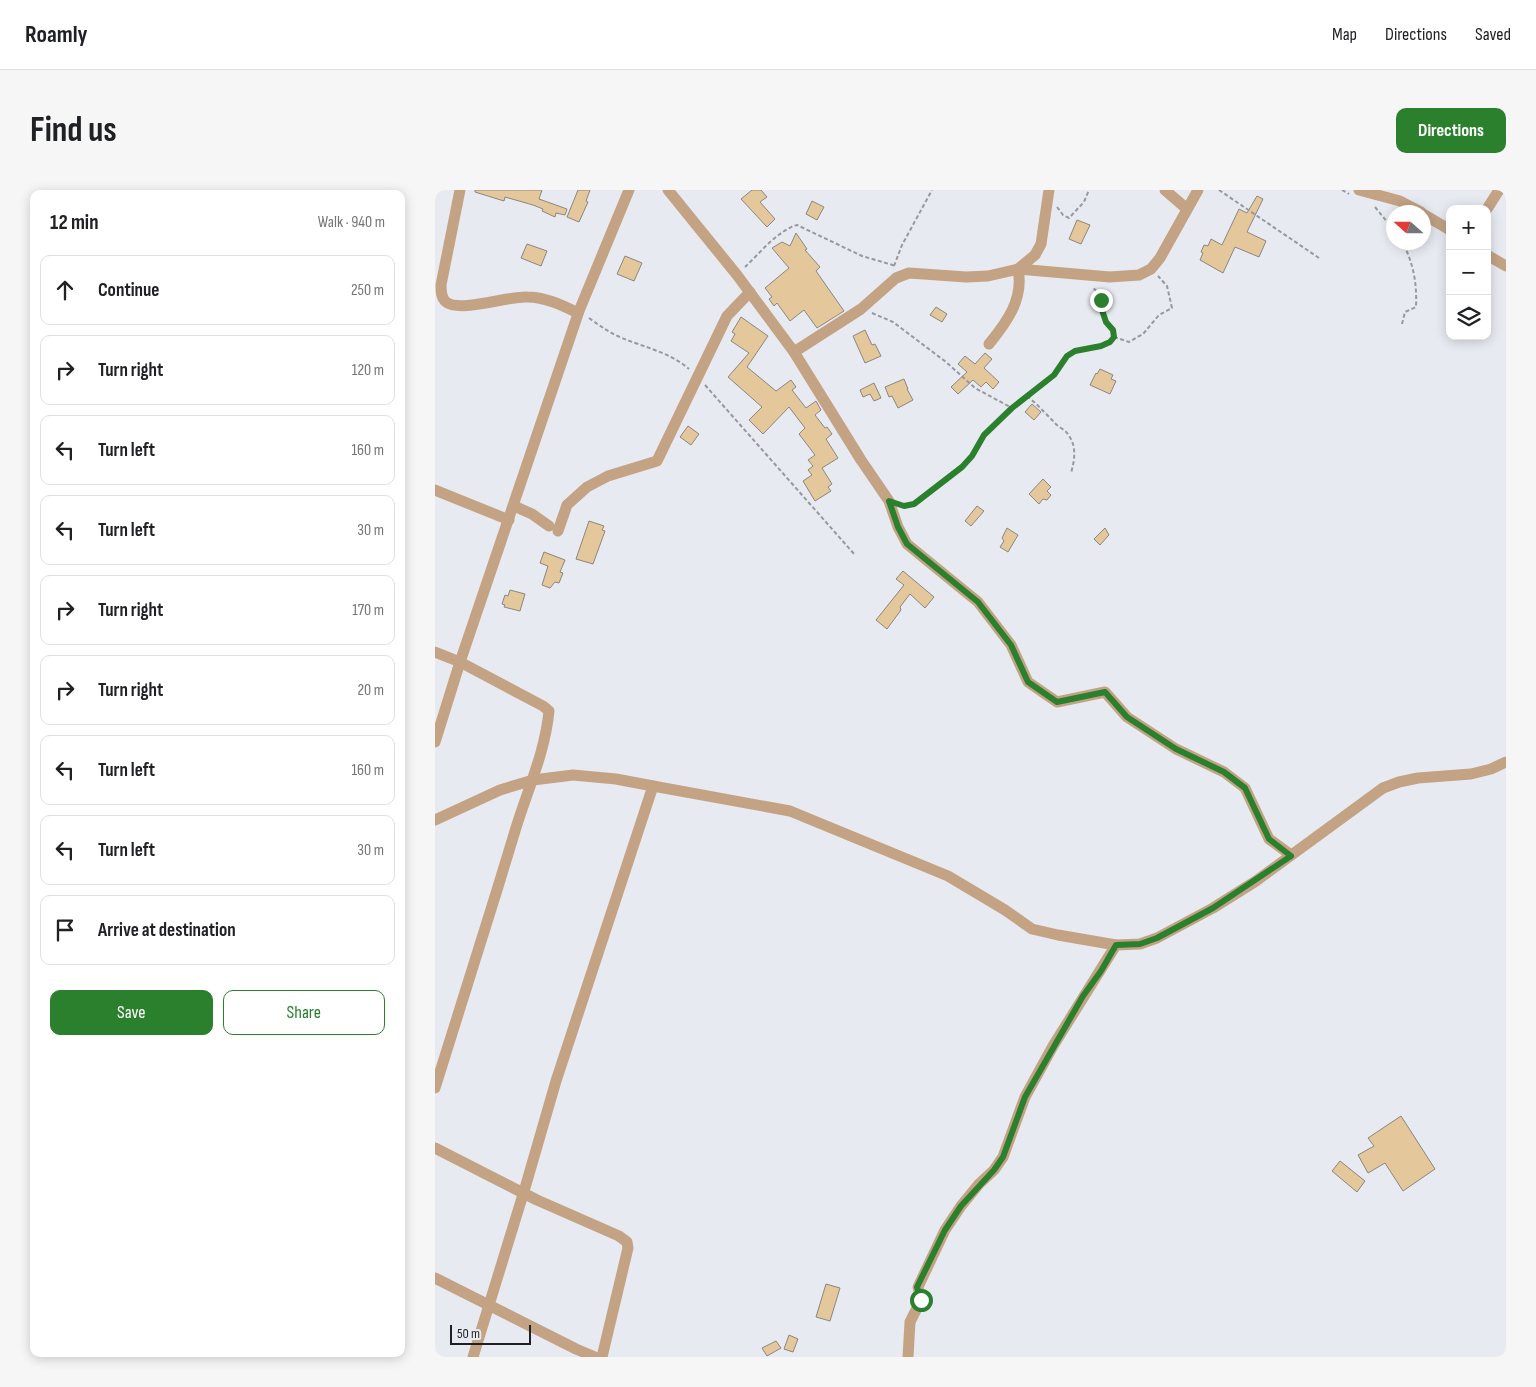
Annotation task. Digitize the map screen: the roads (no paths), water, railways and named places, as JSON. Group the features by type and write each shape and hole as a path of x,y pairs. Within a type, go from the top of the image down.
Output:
{"street":[{"path":"460,190 441,285 441,292 445,301 451,305 462,306 515,297 529,297 560,304 578,312"},
{"path":"435,742 460,662 578,312 629,190"},
{"path":"668,190 737,275 794,352 861,460 889,501 898,527 907,544 978,602 1011,645 1028,682 1057,702 1105,692 1127,717 1176,749 1224,772 1245,788 1269,839 1291,856"},
{"path":"1018,269 1035,255 1041,244 1049,190"},
{"path":"1165,190 1187,209"},
{"path":"794,352 861,309 896,278 909,273 966,277 987,276 1018,269 1110,277 1139,275 1151,269 1160,258 1198,190"},
{"path":"1490,205 1499,190"},
{"path":"1357,194 1400,201 1408,205"},
{"path":"1431,218 1446,227"},
{"path":"1491,257 1506,266"},
{"path":"989,344 1011,313 1021,283 1018,269"},
{"path":"513,506 532,514 553,529 567,505 587,487 608,476 657,461 727,316 750,292"},
{"path":"435,490 509,520"},
{"path":"435,652 460,662 549,711 546,735 533,780 523,804 489,920 435,1088"},
{"path":"435,820 500,790 533,780 573,775 653,786 790,811 948,876 1005,910 1032,929 1116,945 1140,944 1157,938 1213,908 1291,856 1383,788 1418,778 1471,774 1491,769 1506,762"},
{"path":"473,1357 524,1193 556,1081 653,786"},
{"path":"908,1357 911,1322 921,1300 917,1287 945,1230 961,1206 994,1170 1003,1157 1025,1097 1068,1021 1116,945"},
{"path":"435,1148 524,1193 619,1236 627,1242 628,1248 602,1357"},
{"path":"435,1278 595,1357"}]}
